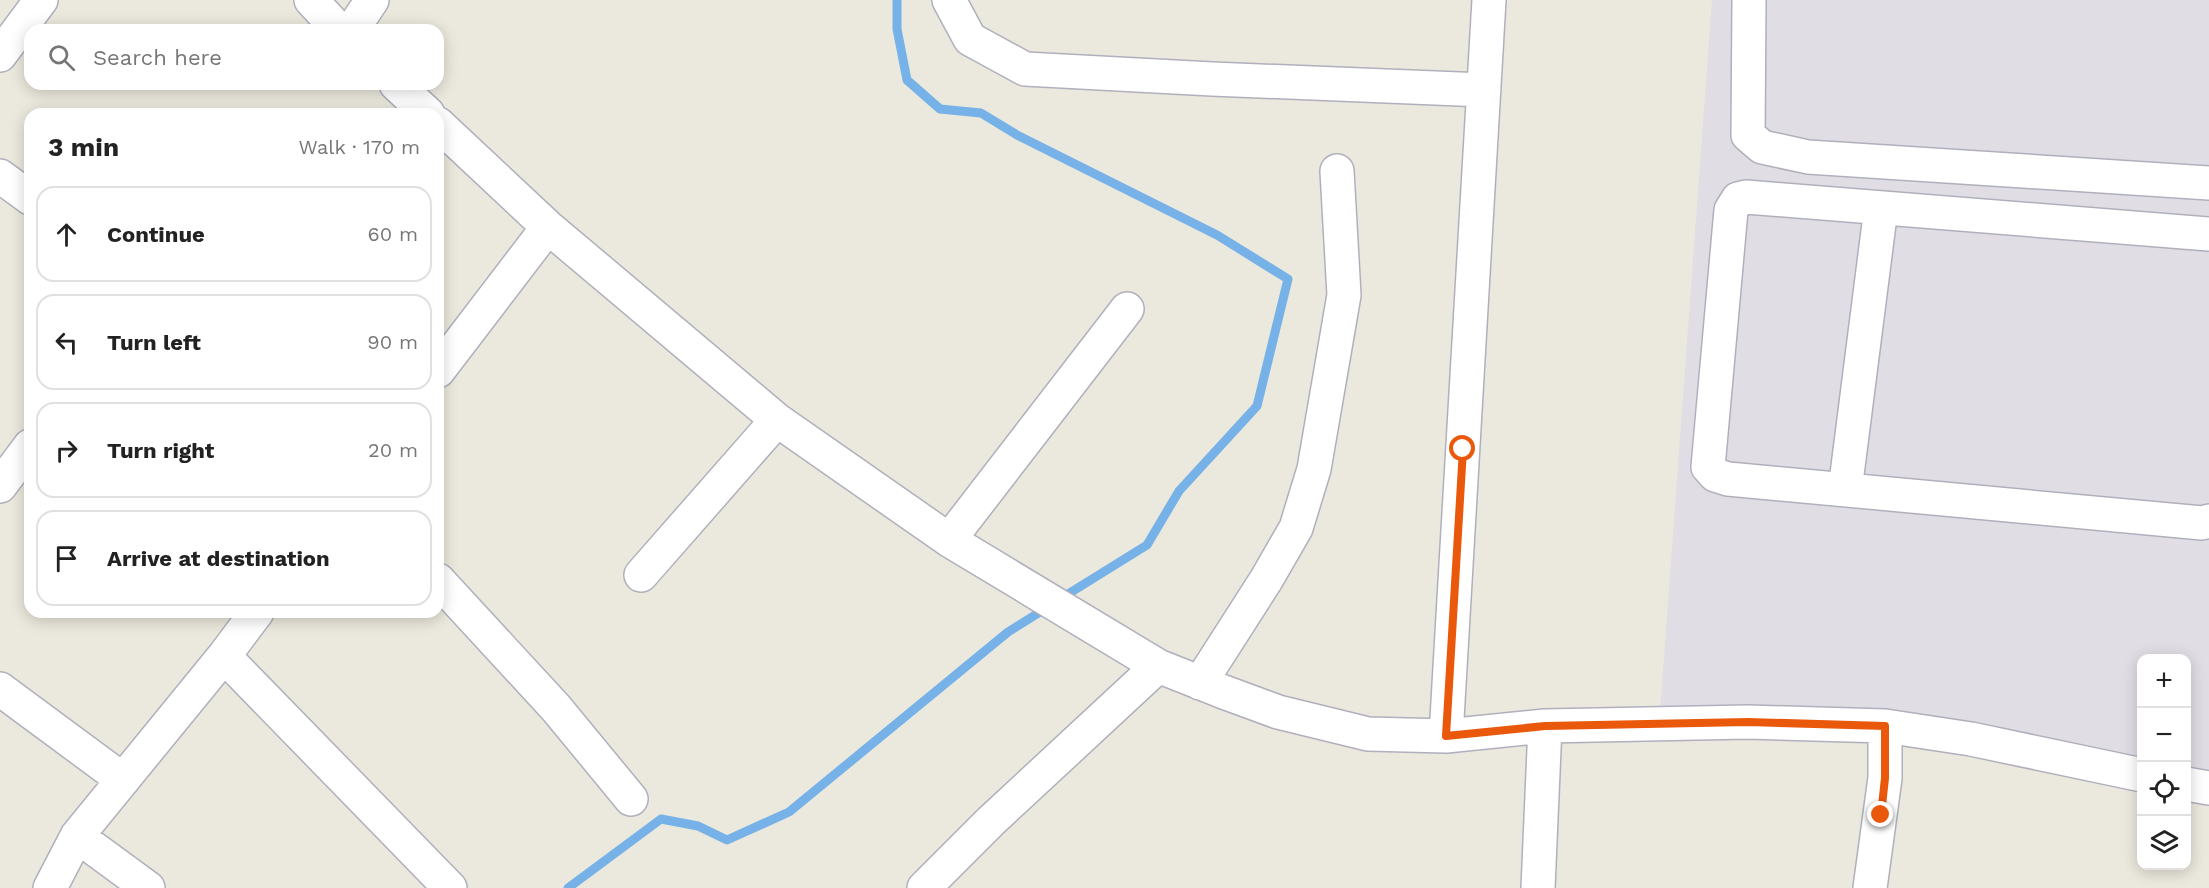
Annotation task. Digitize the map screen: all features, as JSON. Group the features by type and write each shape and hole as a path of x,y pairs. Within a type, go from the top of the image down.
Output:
{"street":[{"path":"0,55 41,0"},
{"path":"311,0 333,24"},
{"path":"356,24 372,0"},
{"path":"949,0 970,39 1025,69 1484,90"},
{"path":"1446,736 1489,0"},
{"path":"1749,0 1748,135 1762,147 1808,157 2209,183"},
{"path":"402,90 422,108"},
{"path":"444,130 548,227 777,420 949,540 1158,666 1200,683 1278,712 1368,734 1446,736 1545,726 1748,722 1885,726 1971,739 2137,774"},
{"path":"1200,683 1266,580 1296,528 1314,469 1344,295 1337,171"},
{"path":"0,176 24,194"},
{"path":"2209,234 1746,197 1738,199 1731,210 1708,467 1715,475 1728,479 2202,523 2209,521"},
{"path":"1845,490 1881,208"},
{"path":"444,363 548,227"},
{"path":"949,540 1127,309"},
{"path":"641,575 777,420"},
{"path":"0,486 24,454"},
{"path":"444,587 556,708 631,799"},
{"path":"50,888 77,836 252,618"},
{"path":"224,656 450,888"},
{"path":"924,888 1000,813 1158,666"},
{"path":"0,689 123,780"},
{"path":"1539,888 1545,726"},
{"path":"1870,888 1885,778 1885,726"},
{"path":"2191,785 2209,788"},
{"path":"77,836 148,888"}],"shaded area":[{"path":"1712,0 2209,0 2209,776 2191,773 2191,654 2137,654 2137,763 1660,713"}],"waterway":[{"path":"897,0 897,29 907,80 940,109 981,113 1017,135 1217,235 1288,279 1257,406 1179,491 1147,545 1060,599"},
{"path":"568,888 661,819 698,826 727,840 789,812 1008,632 1048,607"}],"route":[{"path":"1463,449 1446,736 1545,726 1748,722 1885,726 1885,778 1881,815"}]}
